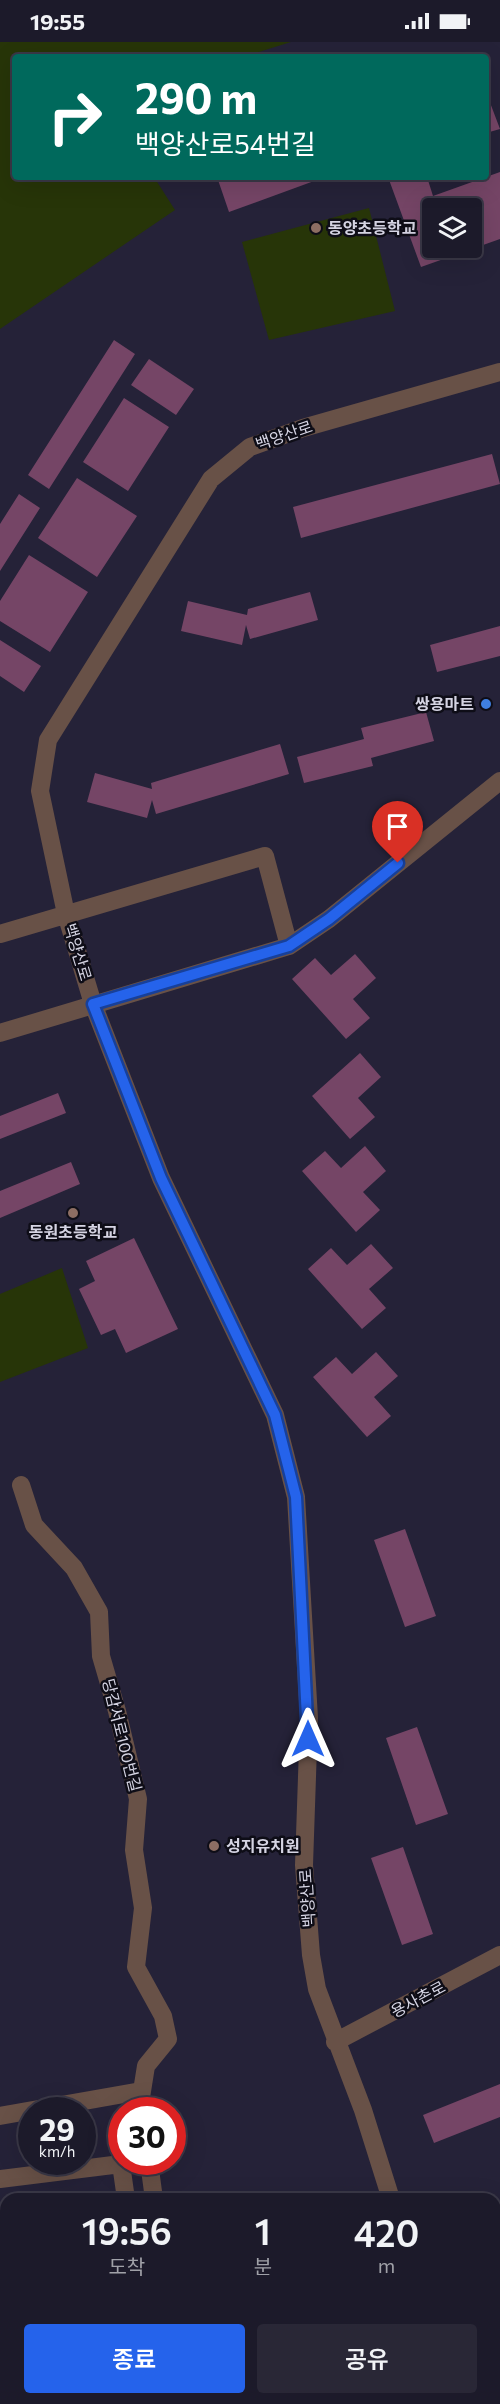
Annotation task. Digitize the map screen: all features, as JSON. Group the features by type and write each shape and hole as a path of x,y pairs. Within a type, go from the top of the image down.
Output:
{"street":[{"name":"백양산로","path":"389,2193 363,2110 335,2042 317,1989 306,1905 304,1865 309,1718 296,1497 288,1458 275,1415 161,1178 93,1004 66,914 40,791 48,740 212,479 250,447 303,428 500,372"},
{"path":"0,1033 289,946 329,919 500,781"},
{"path":"0,934 265,856 289,946"},
{"name":"당감서로100번길","path":"21,1485 34,1525 74,1568 99,1612 101,1656 138,1799 134,1850 143,1908 136,1968 163,2016 168,2039 146,2066 141,2091"},
{"name":"용사촌로","path":"335,2042 500,1955"},
{"path":"0,2116 141,2091 140,2097"},
{"path":"0,2179 121,2164 125,2193"},
{"path":"151,2175 153,2193"}],"green space":[{"path":"0,42 291,42 253,54 12,54 12,180 156,180 175,210 0,329"},
{"path":"369,208 395,311 269,340 242,242"},
{"path":"62,1268 88,1348 0,1382 0,1294"}],"building":[{"path":"489,100 500,129 489,132"},
{"path":"500,172 500,239 482,245 482,198 422,198 422,258 446,258 421,267 389,180 428,180 433,196 478,180 489,180 489,176"},
{"path":"218,180 317,180 229,212"},
{"path":"114,340 135,354 49,489 28,475"},
{"path":"149,359 194,389 176,415 131,385"},
{"path":"124,398 169,427 128,491 83,462"},
{"path":"492,454 500,484 301,538 293,507"},
{"path":"77,478 137,516 97,577 38,538"},
{"path":"19,494 40,508 0,571 0,524"},
{"path":"29,555 88,592 50,652 0,621 0,601"},
{"path":"310,592 318,620 250,639 246,625 242,645 181,631 188,601 247,615 248,609"},
{"path":"500,626 500,656 437,672 430,645"},
{"path":"0,640 41,666 24,692 0,676"},
{"path":"426,712 434,741 371,758 373,766 304,783 297,757 364,739 361,728"},
{"path":"280,744 289,774 156,814 152,800 147,818 87,802 95,773 152,789 151,783"},
{"path":"355,954 376,978 353,999 370,1018 346,1039 292,979 315,958 331,975"},
{"path":"360,1053 381,1077 358,1098 375,1117 350,1139 312,1096"},
{"path":"58,1093 66,1113 0,1139 0,1116"},
{"path":"365,1146 386,1171 363,1192 380,1210 356,1232 302,1171 325,1151 341,1168"},
{"path":"71,1162 80,1184 0,1218 0,1191"},
{"path":"134,1238 178,1329 126,1353 115,1329 101,1335 79,1289 95,1281 86,1261"},
{"path":"371,1244 393,1268 369,1289 386,1308 362,1329 308,1269 331,1248 347,1265"},
{"path":"376,1352 398,1376 374,1397 391,1416 367,1437 313,1377 336,1357 352,1374"},
{"path":"405,1529 436,1616 405,1627 374,1540"},
{"path":"417,1727 448,1814 416,1825 386,1738"},
{"path":"403,1847 433,1934 402,1945 371,1858"},
{"path":"500,2084 500,2117 434,2143 423,2115"}],"place":[{"name":"동양초등학교","path":"316,228"},
{"name":"쌍용마트","path":"486,704"},
{"name":"동원초등학교","path":"73,1213"},
{"name":"성지유치원","path":"214,1846"}],"route":[{"path":"308,1739 309,1718 296,1497 284,1442 275,1415 161,1178 93,1004 289,946 329,919 398,863"}]}
